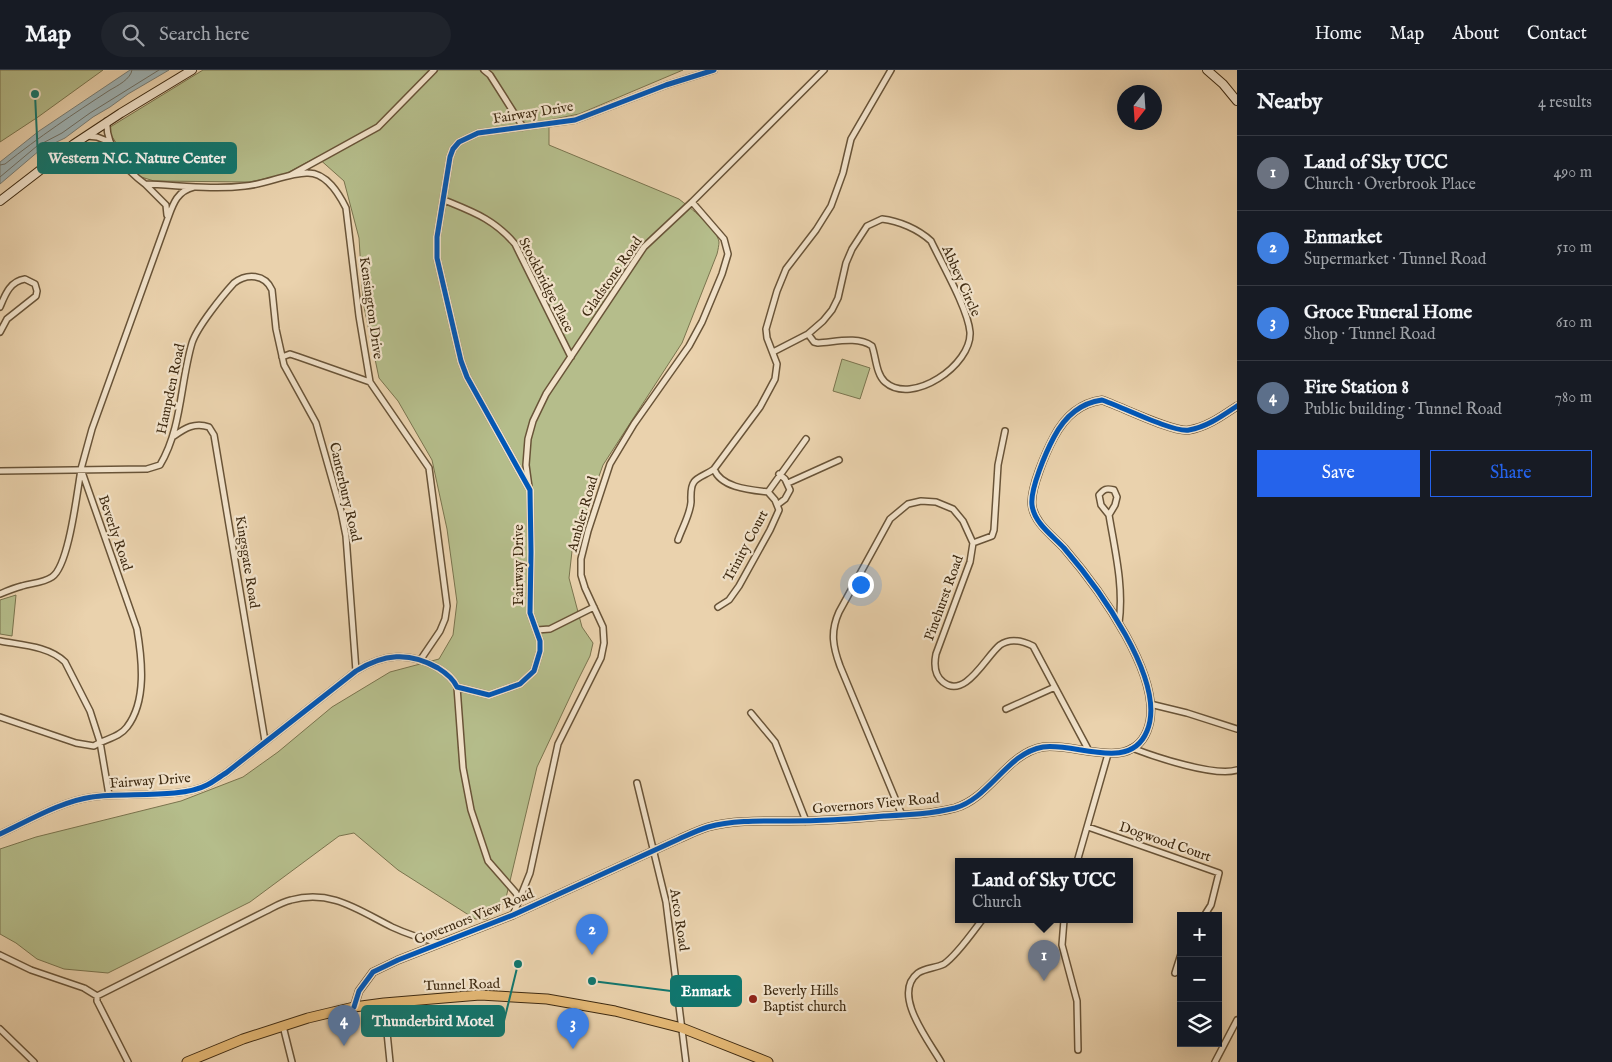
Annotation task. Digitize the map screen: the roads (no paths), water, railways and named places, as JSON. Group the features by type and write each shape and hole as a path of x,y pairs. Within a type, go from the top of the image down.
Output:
{"main road":[{"path":"0,201 86,136 192,70"},
{"path":"1207,70 1223,84 1237,101"},
{"name":"Tunnel Road","path":"187,1062 243,1039 308,1018 354,1007 480,995 547,1000 615,1011 682,1028 768,1062"}],"street":[{"path":"287,177 378,127 434,70"},
{"path":"484,70 490,75 523,127"},
{"name":"Fairway Drive","path":"0,834 78,800 109,795 176,792 197,789 206,785 226,772 356,671 367,664 386,658 406,656 420,659 452,678 457,687 489,695 520,684 528,678 536,666 540,651 537,630 532,622 530,613 532,552 530,490 475,394 461,361 437,258 437,237 450,157 453,149 460,142 478,133 574,120 666,85 714,70"},
{"name":"Gladstone Road","path":"530,490 526,465 529,431 546,394 644,247 692,202 824,70"},
{"path":"678,540 690,505 693,482 714,469 772,388 777,372 777,364 767,338 766,329 777,291 786,269 816,230 831,206 843,173 851,139 891,70"},
{"path":"107,122 106,132 116,152 134,176 166,205 168,218"},
{"path":"86,136 97,137 110,142"},
{"name":"Kensington Drive","path":"145,184 223,188 246,186 309,173 321,176 340,197 346,208 359,316 370,382 429,468 447,606 445,619 440,631 420,659"},
{"path":"0,594 20,586 44,581 56,573 71,528 81,470 92,429 168,218 174,203 182,192 200,186"},
{"name":"Stockbridge Place","path":"444,200 479,214 494,223 515,244 571,357"},
{"name":"Ambler Road","path":"513,915 525,889 532,865 558,744 601,658 604,643 603,627 581,575 581,560 588,530 610,464 619,446 689,346 702,322 722,274 728,254 724,238 692,202"},
{"name":"Abbey Circle","path":"773,352 808,334 823,321 832,310 838,298 846,263 852,249 866,226 882,219 890,220 923,233 931,241 962,304 970,333 966,351 940,378 921,386 906,389 891,386 884,381 880,376 872,346 864,341 818,343 814,342 808,334"},
{"name":"Hampden Road","path":"0,471 154,468 160,465 168,452 174,436 192,341 227,291 239,279 254,276 263,279 270,285 282,357"},
{"path":"0,307 7,291 16,282 27,280 36,286 36,296 7,319 0,332"},
{"path":"282,357 290,354 370,382"},
{"name":"Canterbury Road","path":"282,357 284,365 316,423 341,511 346,536 356,671"},
{"path":"1237,406 1203,426 1182,431 1175,430 1102,400 1093,401 1076,410 1060,426 1044,457 1036,479 1032,506 1044,527 1079,567 1119,623 1139,662 1146,682 1150,704 1150,720 1146,733 1132,748 1147,754 1204,769 1229,773 1237,770"},
{"name":"Kingsgate Road","path":"174,436 183,429 196,424 209,427 214,434 265,741"},
{"path":"973,543 992,536 994,530 998,465 1005,431"},
{"path":"714,469 716,475 728,483 744,489 768,492 806,438"},
{"path":"788,483 839,460"},
{"name":"Beverly Road","path":"0,717 85,746 94,746 114,738 126,728 134,713 141,688 141,655 137,629 81,470"},
{"path":"777,505 790,490 788,483 779,474"},
{"path":"1109,515 1118,497 1114,490 1108,488 1099,495 1101,505 1109,515 1121,592 1119,623"},
{"name":"Trinity Court","path":"718,607 729,600 739,586 779,510 768,492"},
{"name":"Pinehurst Road","path":"902,815 834,650 832,637 834,622 890,519 908,504 921,501 936,502 953,509 963,521 973,543 970,562 936,654 934,665 939,679 946,685 957,686 968,682 1001,644 1018,640 1025,641 1033,646 1089,751"},
{"path":"537,630 550,629 594,607"},
{"path":"0,641 45,650 60,656 65,662 90,711 100,742 109,795"},
{"path":"457,687 464,768 471,810 488,861 516,893 519,901"},
{"path":"1006,709 1055,687"},
{"path":"1150,704 1187,713 1237,729"},
{"path":"751,713 774,742 806,821"},
{"name":"Governors View Road","path":"354,1007 359,991 373,972 439,943 513,915 707,827 720,824 806,821 937,812 958,807 976,797 1002,772 1031,750 1043,747 1056,747 1108,754 1132,748"},
{"path":"1079,858 1108,754"},
{"name":"Arco Road","path":"637,783 666,902 686,1062"},
{"name":"Dogwood Court","path":"1088,827 1219,873 1211,905 1207,912"},
{"path":"97,996 259,914 290,900 302,898 342,901 418,938 439,943"},
{"path":"941,1062 910,1007 908,997 910,984 918,973 944,964 980,923"},
{"path":"1064,923 1062,945 1077,1001 1078,1050"},
{"path":"0,955 31,970 84,988 97,996"},
{"path":"1175,972 1180,957"},
{"path":"97,996 97,1001 128,1062"},
{"path":"384,1003 390,1062"},
{"path":"1216,1061 1237,1020"},
{"path":"284,1026 292,1062"},
{"path":"0,1029 34,1062"}],"water":[{"path":"130,70 169,70 128,94 65,138 40,150 0,184 0,162 39,131"}],"place":[{"name":"Western N.C. Nature Center","path":"35,94"},
{"name":"Enmarket","path":"592,955"},
{"name":"Thunderbird Motel","path":"518,964"},
{"name":"Enmark","path":"592,981"},
{"name":"Land of Sky UCC","path":"1044,981"},
{"name":"Beverly Hills Baptist church","path":"753,999"},
{"name":"Fire Station 8","path":"344,1046"},
{"name":"Groce Funeral Home","path":"573,1049"}]}
